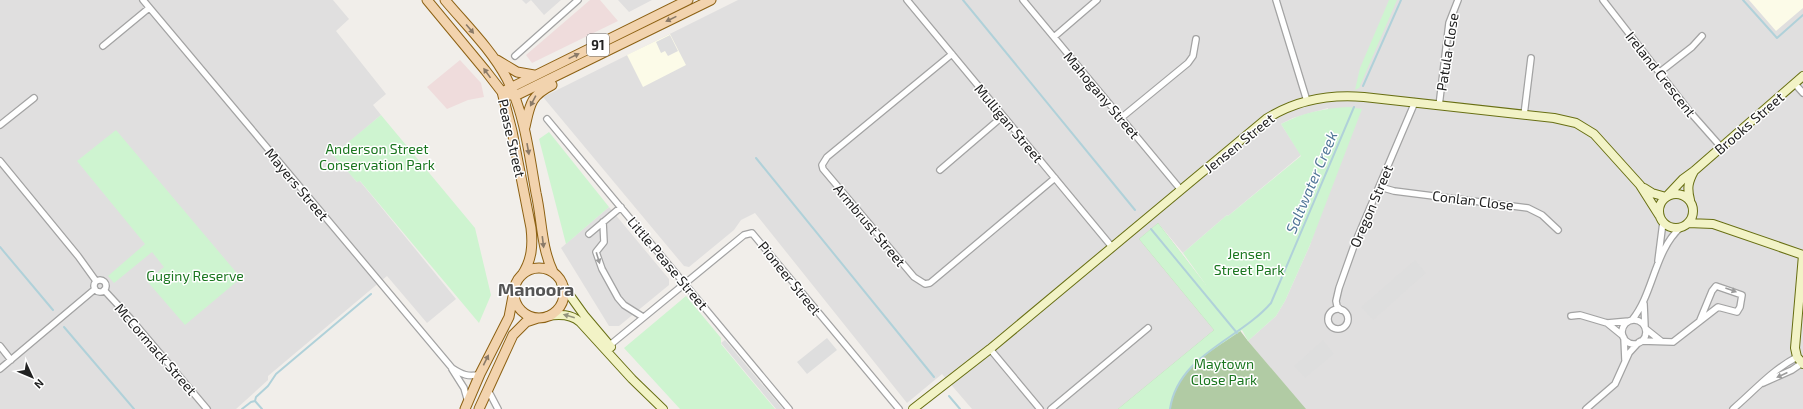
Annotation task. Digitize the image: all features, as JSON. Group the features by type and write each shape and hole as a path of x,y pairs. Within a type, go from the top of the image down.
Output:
{"main road":[{"name":"Pease Street","path":"427,0 502,92 512,131 532,233 530,260 522,275"},
{"name":"Pease Street","path":"445,0 494,58 513,91 524,128 540,210 544,248 552,272"},
{"name":"91","path":"494,58 518,73 530,75 539,73 688,0"},
{"name":"91","path":"513,91 598,55 711,0"},
{"path":"524,128 530,104 538,93 581,70 598,55"},
{"path":"502,92 513,91 539,73"},
{"path":"467,406 480,374 509,317 516,282 522,275 530,270 537,268 547,269 552,272 561,283 563,294 561,302 557,309 544,316 528,321 513,335 479,409"},
{"path":"514,291 516,303 521,310 532,316 544,316"}],"street":[{"name":"Mayers Street","path":"143,0 452,368 464,388 467,406"},
{"path":"514,56 578,0"},
{"name":"Mulligan Street","path":"907,0 1112,247"},
{"name":"Mahogany Street","path":"1023,0 1181,190"},
{"path":"1054,37 1097,0"},
{"path":"1276,0 1307,101"},
{"name":"Patula Close","path":"1439,106 1449,23 1458,0"},
{"name":"Ireland Crescent","path":"1603,0 1690,112 1721,147"},
{"path":"103,46 149,8"},
{"path":"1660,72 1692,47 1702,36"},
{"path":"1121,118 1188,63 1193,56 1196,46 1196,39"},
{"name":"Armbrust Street","path":"952,54 827,157 822,165 823,169 914,277 924,284 930,283 1055,178"},
{"path":"1524,115 1531,58"},
{"name":"Brooks Street","path":"1666,196 1682,179 1694,171 1803,76"},
{"path":"1794,84 1803,93"},
{"name":"Jensen Street","path":"913,409 990,349 1266,119 1282,110 1307,101 1348,96 1415,102 1562,120 1585,128 1599,139 1647,191 1666,196"},
{"path":"0,125 34,98"},
{"name":"Oregon Street","path":"1328,316 1355,243 1415,102"},
{"path":"940,170 1003,116"},
{"name":"Little Pease Street","path":"546,119 685,283 789,409"},
{"path":"0,161 78,256 96,281"},
{"path":"1694,171 1688,188 1690,200 1694,210 1713,224 1803,255 1796,338 1801,362"},
{"name":"Jensen Street","path":"1640,185 1661,218"},
{"name":"Conlan Close","path":"1380,187 1394,191 1528,208 1542,214 1558,230"},
{"path":"1657,265 1661,218 1660,203 1666,196 1678,193 1686,196 1690,200"},
{"path":"589,234 621,207"},
{"path":"1625,360 1623,327 1631,320 1644,303 1657,265 1674,235 1685,225 1694,210"},
{"path":"1661,218 1670,227 1713,224"},
{"path":"603,222 604,242 596,252 602,270 621,302 643,318"},
{"name":"Pioneer Street","path":"608,347 744,235 752,233 899,409"},
{"path":"95,289 99,292 104,290 106,286 101,280 96,281"},
{"path":"95,289 94,285 96,281"},
{"path":"561,283 632,379 662,409"},
{"path":"1571,316 1580,315 1607,323 1632,343 1661,341 1669,342 1676,340 1718,307 1737,312 1740,309 1742,295 1716,286 1710,294 1700,320"},
{"path":"0,369 95,289"},
{"name":"McCormack Street","path":"104,290 130,318 207,409"},
{"path":"1336,297 1337,306 1345,312 1347,318 1346,323 1341,328 1331,326 1328,322 1328,316 1334,310 1341,310"},
{"path":"1586,409 1614,384 1625,360 1646,335 1644,303"},
{"path":"544,316 562,314 577,319 608,347"},
{"path":"1607,323 1631,320 1640,321 1645,328 1661,341"},
{"path":"1051,409 1148,328"},
{"path":"0,346 11,360"},
{"path":"990,349 1040,409"},
{"path":"1733,409 1762,384 1774,371 1801,362"},
{"path":"1762,384 1792,370 1801,362"},
{"name":"Mayers Street","path":"452,368 463,375 472,376 480,374"},
{"name":"Jensen Street","path":"921,409 953,379"},
{"path":"488,389 491,399 498,409"}],"shaded area":[{"path":"0,0 333,0 349,19 336,31 386,94 373,105 381,115 334,155 357,182 359,180 456,299 427,323 387,276 268,376 268,380 236,409 0,409"},
{"path":"522,0 531,0 526,4"},
{"path":"531,0 561,0 544,15"},
{"path":"590,0 600,0 618,21 532,63 526,55"},
{"path":"618,0 652,0 629,12"},
{"path":"738,0 1803,0 1803,409 1305,409 1248,341 1276,316 1285,301 1310,245 1319,217 1328,108 1293,118 1281,124 1301,155 1183,253 1158,223 1139,239 1214,330 1118,409 972,409 942,374 907,403 755,213 741,220 734,230 689,267 684,266 543,97"},
{"path":"1749,0 1803,0 1803,8 1776,31"},
{"path":"670,34 686,65 643,87 627,55"},
{"path":"670,35 678,51 668,56 665,51 661,53 656,42"},
{"path":"460,60 481,83 484,97 468,100 447,109 427,87"},
{"path":"609,207 669,279 669,285 619,326 609,326 561,248"},
{"path":"1415,260 1426,273 1373,320 1361,307"},
{"path":"827,338 837,350 807,374 797,362"},
{"path":"725,340 783,409 776,409 721,343"},
{"path":"1323,340 1334,354 1305,378 1294,366"}],"green space":[{"path":"1389,0 1397,0 1359,88 1355,90 1360,68"},
{"name":"Jensen Street Park","path":"1349,107 1362,109 1310,245 1285,301 1276,316 1248,341 1242,330 1197,362 1179,382 1170,409 1118,409 1214,330 1139,239 1158,223 1206,285 1183,253 1227,215 1228,216 1301,156 1281,124 1314,112"},
{"name":"Anderson Street Conservation Park","path":"381,115 475,228 491,295 479,323 360,181 357,182 333,155"},
{"name":"Guginy Reserve","path":"116,130 241,278 185,325 147,281 164,267 152,252 114,283 108,276 145,244 77,161"},
{"path":"549,132 609,207 566,244 539,139"},
{"name":"Maytown Close Park","path":"1158,223 1248,341 1306,409 1118,409 1214,330 1139,239"},
{"path":"686,296 721,338 721,344 775,409 680,409 624,348"}],"waterway":[{"path":"963,0 1135,210"},
{"name":"Saltwater Creek","path":"1363,86 1401,0"},
{"name":"Saltwater Creek","path":"1743,0 1777,38 1803,15"},
{"name":"Saltwater Creek","path":"1170,409 1175,390 1197,361 1243,328 1271,303 1354,107"},
{"path":"756,158 934,377"},
{"path":"1151,229 1237,333"},
{"path":"0,247 53,310"},
{"path":"242,409 251,402 255,401 256,397 268,386 276,374 371,294"},
{"path":"64,327 134,409"},
{"path":"949,396 960,409"},
{"path":"255,401 262,409"}],"district":[{"name":"Manoora","path":"536,289"}]}
